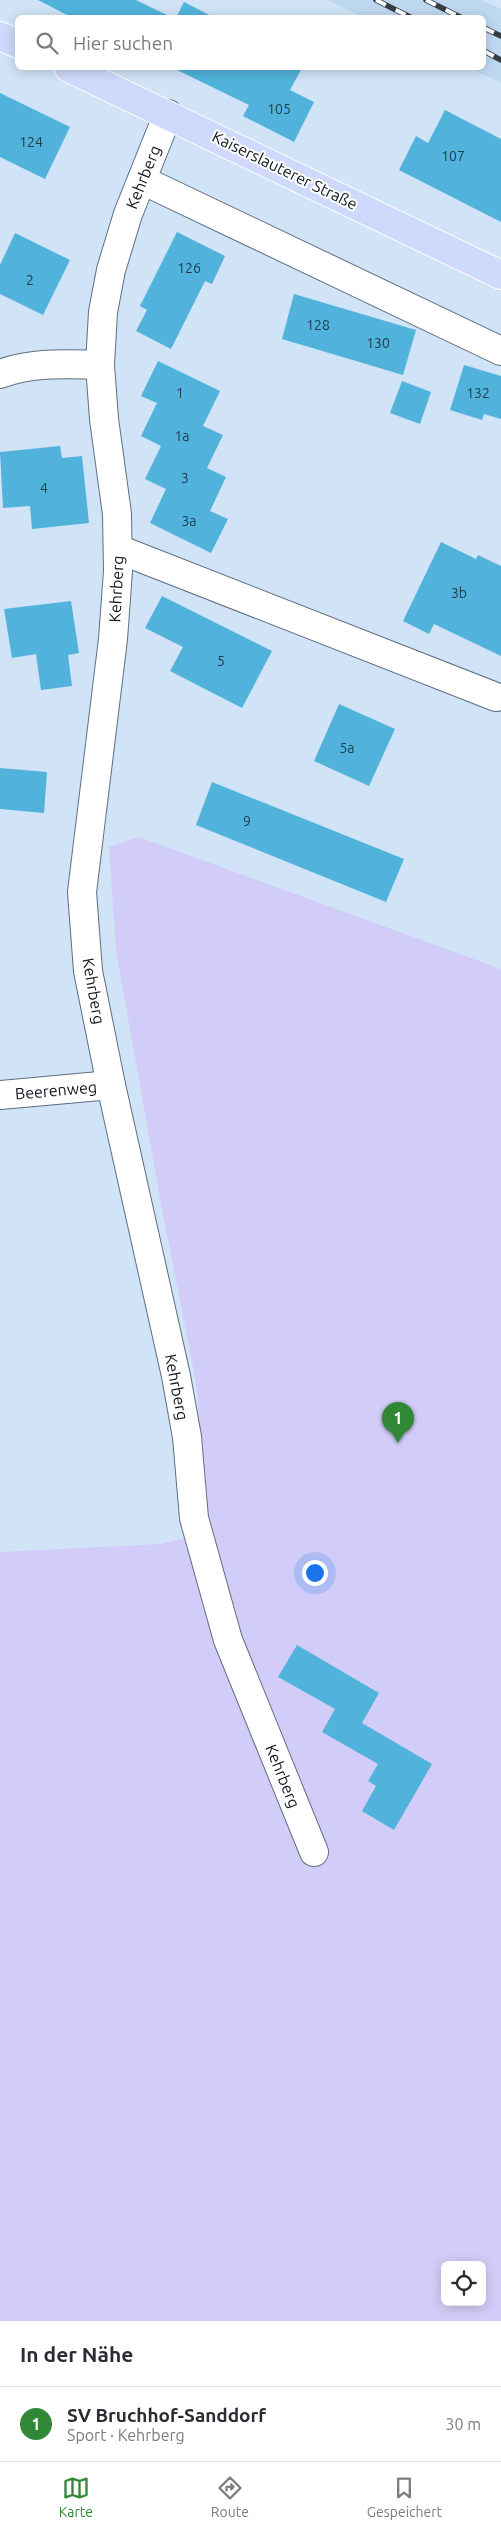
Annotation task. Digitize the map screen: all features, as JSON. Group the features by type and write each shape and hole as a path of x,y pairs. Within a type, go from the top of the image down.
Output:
{"main road":[{"path":"0,36 15,43"},
{"name":"Kaiserslauterer Straße","path":"73,70 501,275"}],"street":[{"name":"Kehrberg","path":"168,114 128,214 111,270 103,312 100,365 104,419 117,514 118,549 113,639 82,892 88,971 111,1086 176,1376 187,1437 194,1518 228,1640 314,1852"},
{"path":"142,180 501,351"},
{"path":"0,374 26,366 100,365"},
{"path":"118,549 496,697"},
{"name":"Beerenweg","path":"0,1095 111,1086"}],"shaded area":[{"path":"327,0 481,0 501,9 501,83 473,70 486,70 486,15 359,15"},
{"path":"139,837 501,969 501,2321 0,2321 0,1552 162,1544 207,1531 197,1388 162,1209 116,951 109,847"}],"building":[{"path":"38,0 136,0 167,15 67,15"},
{"path":"184,2 209,15 178,15"},
{"path":"177,70 301,70 290,90 314,102 294,142 243,116 249,105"},
{"path":"0,93 70,127 45,179 0,157"},
{"path":"445,110 501,139 501,222 399,170 416,136 428,143"},
{"path":"177,232 225,256 212,284 205,281 171,349 136,331 147,310 140,306"},
{"path":"15,233 70,260 43,315 0,294 0,265"},
{"path":"294,294 416,330 403,375 282,339"},
{"path":"158,361 220,391 203,426 223,435 207,468 226,477 210,511 228,519 211,553 150,523 166,489 145,479 161,446 141,436 157,403 141,396"},
{"path":"464,365 501,376 501,419 484,414 482,420 450,410"},
{"path":"402,381 431,392 420,424 390,413"},
{"path":"60,446 62,458 82,456 89,523 32,529 30,506 3,508 0,452"},
{"path":"441,542 476,559 478,555 501,566 501,656 434,624 429,634 403,621"},
{"path":"162,596 272,651 242,708 170,671 183,647 145,628"},
{"path":"71,601 79,653 68,655 72,686 41,690 36,654 12,658 4,609"},
{"path":"339,704 395,729 369,786 314,761"},
{"path":"0,768 47,772 44,813 0,809"},
{"path":"212,782 404,859 386,902 196,825"},
{"path":"297,1645 379,1693 362,1723 432,1764 394,1830 362,1811 376,1786 368,1781 378,1764 322,1732 335,1709 278,1677"}],"railway":[{"path":"376,0 406,15"},
{"path":"426,0 456,15"},
{"path":"486,29 501,36"},
{"path":"486,52 501,60"}],"place":[{"name":"SV Bruchhof-Sanddorf","path":"398,1443"}]}
